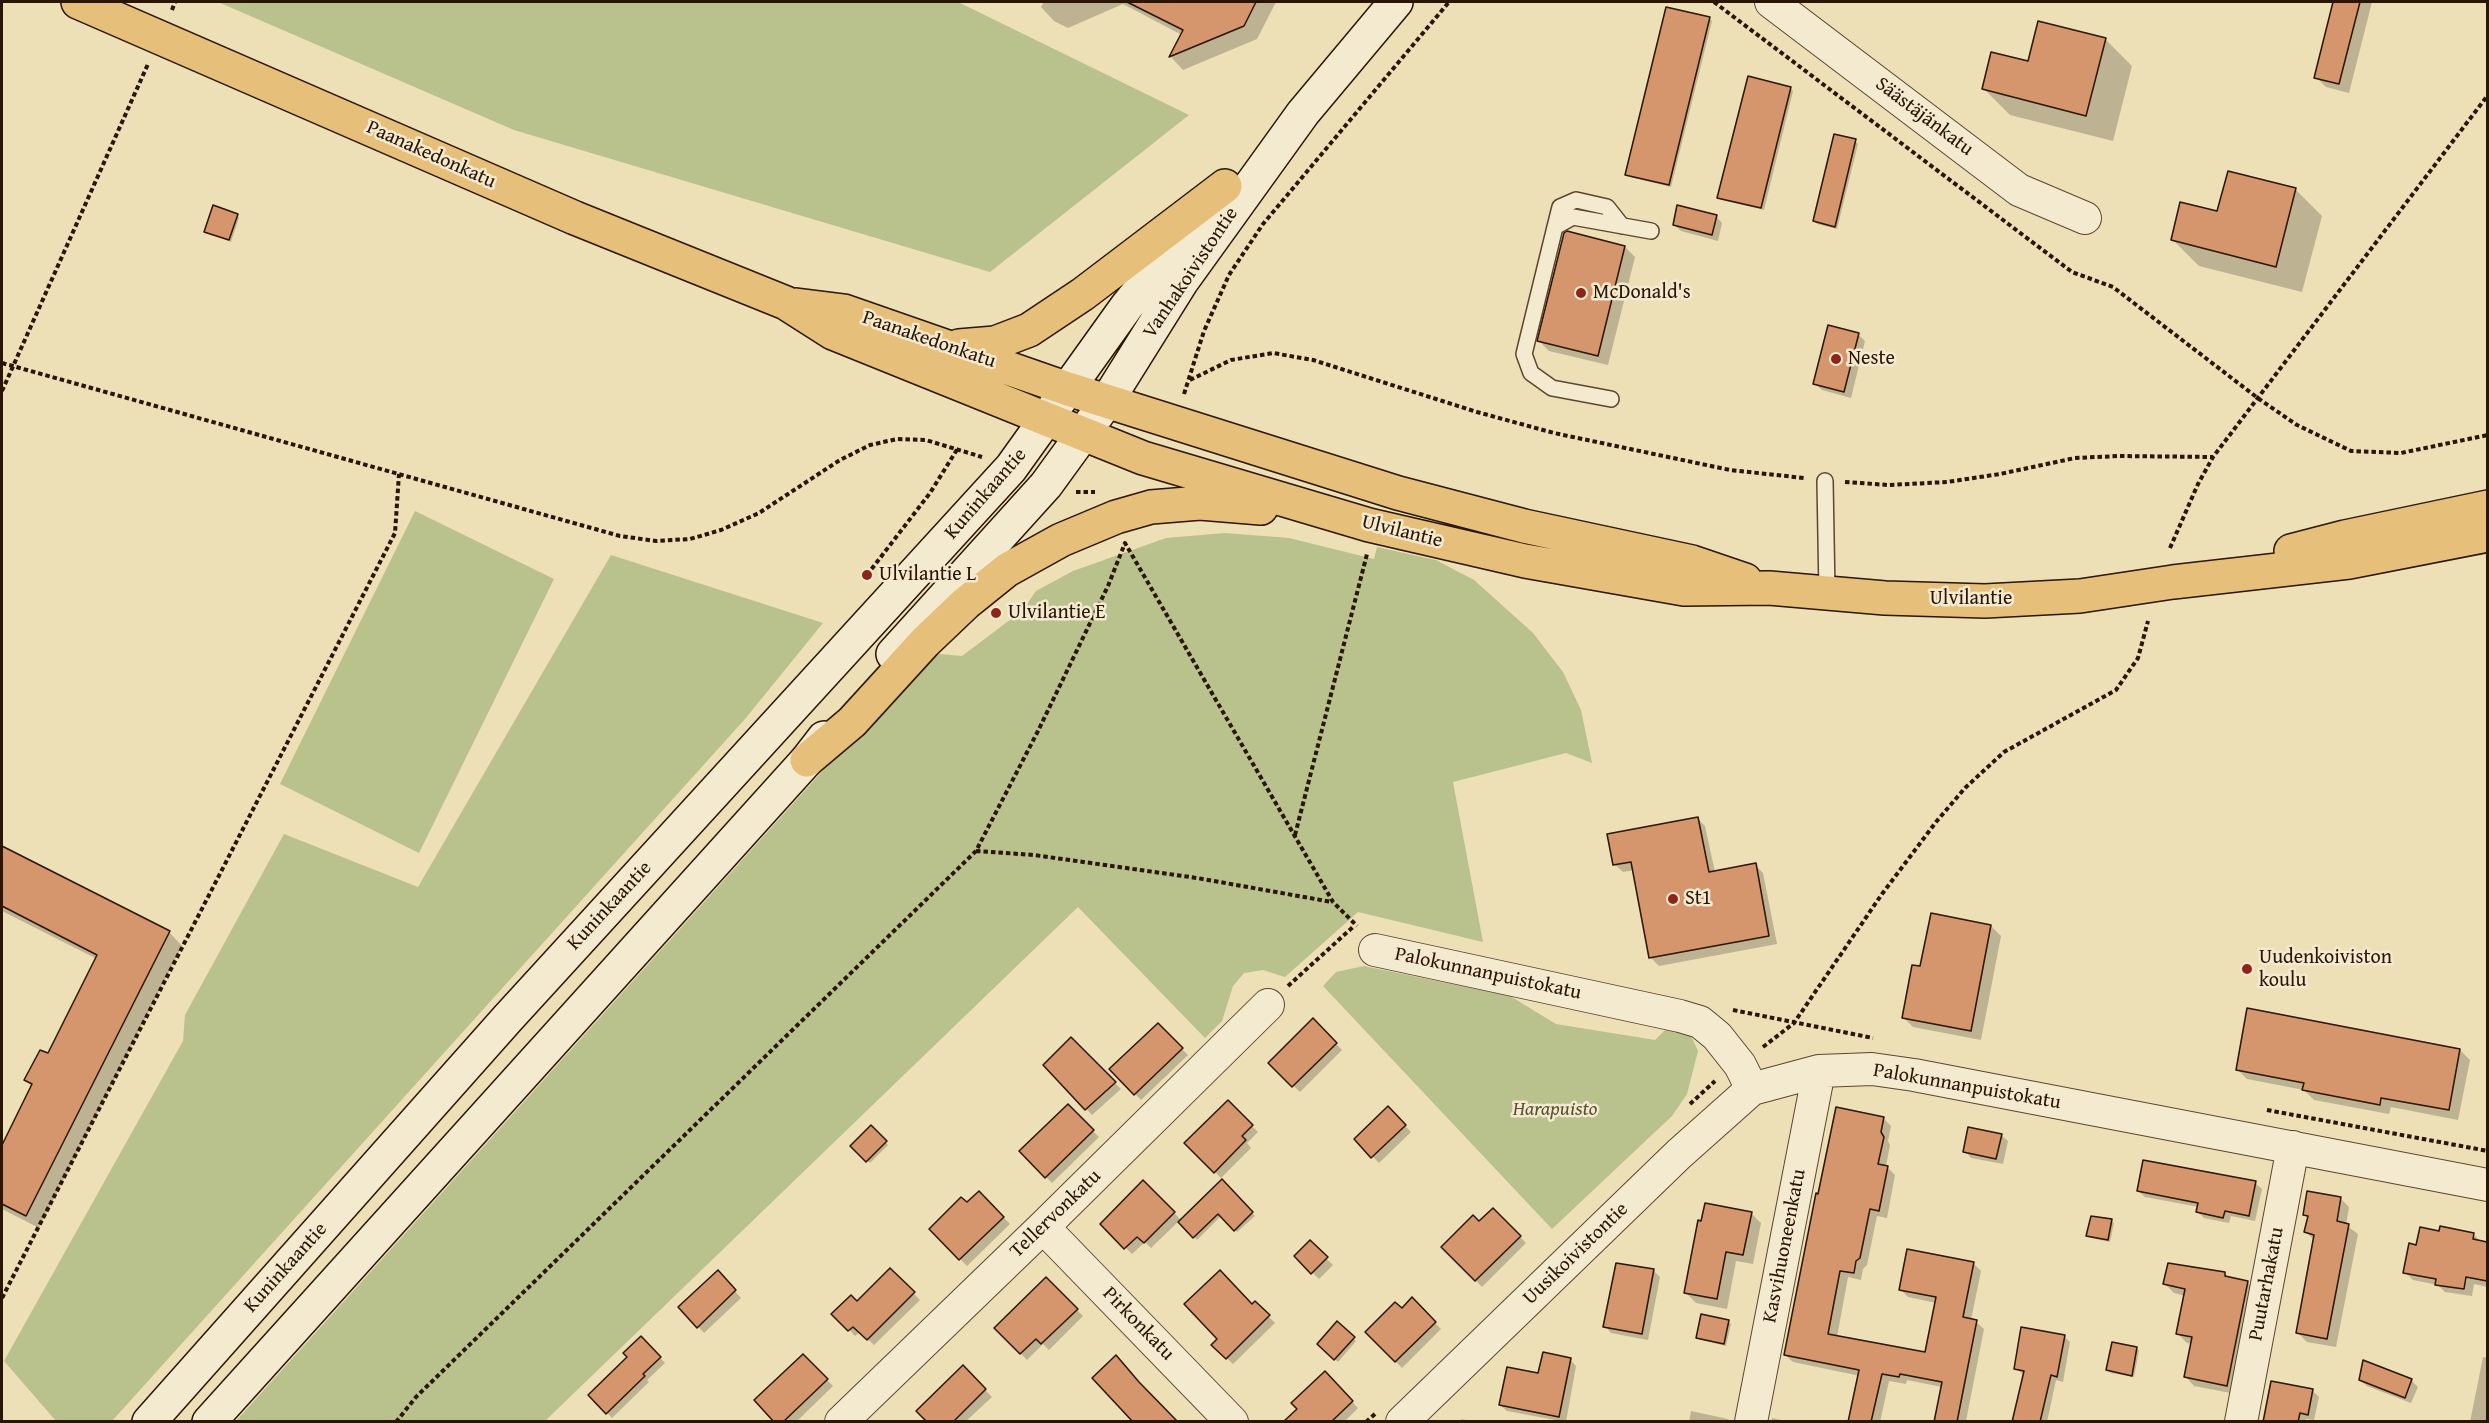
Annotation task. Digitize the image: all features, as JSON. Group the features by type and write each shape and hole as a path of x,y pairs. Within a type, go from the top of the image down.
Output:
{"main road":[{"name":"Paanakedonkatu","path":"78,2 575,218 786,303 833,333 1047,421"},
{"name":"Vanhakoivistontie","path":"1084,435 1182,281 1303,113 1396,2"},
{"name":"Vanhakoivistontie","path":"1068,389 1127,306 1225,186 1303,113"},
{"path":"950,347 995,344 1029,330 1083,294 1225,186"},
{"name":"Paanakedonkatu","path":"786,303 844,311 1068,389"},
{"name":"Ulvilantie","path":"1068,389 1398,493 1524,526 1692,562 1769,588"},
{"name":"Kuninkaantie","path":"149,1422 516,1009 1011,468 1068,389"},
{"name":"Ulvilantie","path":"1047,421 1363,538 1525,561 1684,589 1769,588 1885,598 1985,601 2080,596 2173,582 2349,562 2487,535"},
{"name":"Kuninkaantie","path":"209,1422 807,760 853,698 1046,485 1084,435"},
{"path":"807,760 852,722 925,642 966,603 1007,570 1061,540 1122,537 1151,507 1200,502 1246,506 1363,538"},
{"name":"Ulvilantie","path":"2173,582 2345,537 2487,507"}],"street":[{"name":"Säästäjänkatu","path":"1771,2 2019,190 2085,218"},
{"name":"Palokunnanpuistokatu","path":"1370,939 1700,1022 1718,1036 1746,1077 1872,1069 1914,1075 2487,1185"},
{"name":"Tellervonkatu","path":"841,1422 1268,1005"},
{"name":"Kasvihuoneenkatu","path":"1751,1422 1819,1071"},
{"name":"Uusikoivistontie","path":"1389,1417 1679,1154 1746,1077"},
{"name":"Puutarhakatu","path":"2241,1422 2293,1147"},
{"name":"Pirkonkatu","path":"1043,1227 1232,1422"}],"lane":[{"path":"1611,399 1552,388 1531,373 1524,354 1555,227 1573,217 1651,231"},
{"path":"1825,481 1827,593"}],"path":[{"path":"1171,423 1190,380 1204,331 1234,266 1263,224 1449,2"},
{"path":"1714,2 2072,272 2113,287 2296,425 2351,451 2401,453 2487,435"},
{"path":"2,392 150,59"},
{"path":"2170,548 2198,484 2213,458 2487,95"},
{"path":"1190,380 1231,360 1273,353 1313,360 1477,412 1554,432 1730,470 1825,481 1888,485 1947,482 2000,474 2075,458 2119,456 2213,458"},
{"path":"2,363 620,536 656,541 690,539 721,530 759,513 840,460 870,444 897,439 926,440 958,448 1011,468"},
{"path":"867,575 930,493 958,448"},
{"path":"2,1298 395,533 399,474"},
{"path":"1046,485 1074,492 1109,493 1122,537 1333,902 1354,926 1370,939"},
{"path":"396,1422 416,1397 976,851 1038,731 1108,586 1122,537"},
{"path":"1295,835 1367,553 1363,538"},
{"path":"1688,1106 1694,1097 1709,1084 1746,1077 1794,1023 1882,894 1936,822 2004,752 2116,690 2138,658 2148,621"},
{"path":"976,851 1034,855 1197,878 1333,902"},
{"path":"1268,1005 1354,926"},
{"path":"1727,1008 1876,1038"},
{"path":"2261,1109 2487,1151"},
{"path":"1366,1422 1389,1417"}],"green space":[{"path":"218,2 958,2 1189,115 990,272 514,130"},
{"path":"415,511 554,579 419,853 280,784"},
{"path":"1225,533 1289,538 1374,559 1377,547 1436,560 1474,580 1533,633 1563,672 1581,710 1592,763 1566,753 1453,782 1483,942 1358,912 1285,977 1263,970 1244,973 1233,986 1222,1021 1205,1038 1078,907 545,1421 235,1422 901,684 939,654 962,656 1023,610 1036,591 1073,571 1166,538"},
{"path":"611,555 823,623 745,719 112,1421 56,1421 4,1361 183,1041 185,1015 284,834 418,887"},
{"name":"Harapuisto","path":"1364,966 1510,996 1556,1024 1655,1040 1670,1025 1690,1034 1698,1051 1687,1094 1672,1116 1552,1229 1323,986 1336,972"}],"building":[{"path":"1127,2 1256,2 1244,26 1169,57 1183,30"},
{"path":"2333,2 2360,2 2339,84 2314,78"},
{"path":"1666,7 1710,17 1669,185 1625,175"},
{"path":"2038,21 2106,38 2086,116 1982,89 1991,52 2028,61"},
{"path":"1748,76 1791,87 1761,208 1717,198"},
{"path":"1834,134 1856,139 1835,227 1813,221"},
{"path":"2228,171 2296,188 2276,267 2171,240 2180,202 2217,211"},
{"path":"213,205 238,214 229,240 204,232"},
{"path":"1677,205 1717,215 1712,235 1673,225"},
{"name":"McDonald's","path":"1567,231 1625,246 1598,356 1537,341 1564,233"},
{"name":"Neste","path":"1828,325 1859,333 1844,392 1813,384"},
{"path":"1698,817 1709,872 1756,863 1769,936 1649,958 1631,862 1613,865 1607,834"},
{"path":"2,846 170,931 26,1216 2,1204 2,1145 32,1084 24,1080 40,1050 48,1053 97,955 2,906"},
{"path":"1931,913 1991,925 1971,1031 1902,1018 1912,965 1920,966"},
{"path":"2247,1008 2460,1049 2449,1110 2381,1098 2380,1105 2302,1090 2304,1083 2236,1070"},
{"path":"1313,1018 1337,1043 1292,1087 1268,1063"},
{"path":"1158,1023 1183,1048 1134,1095 1109,1069"},
{"path":"1071,1037 1116,1082 1085,1110 1043,1065"},
{"path":"1228,1100 1253,1125 1242,1136 1246,1140 1214,1173 1184,1143"},
{"path":"1068,1104 1094,1130 1045,1178 1019,1151"},
{"path":"1388,1106 1406,1125 1371,1158 1354,1139"},
{"path":"1836,1107 1884,1117 1881,1132 1884,1137 1878,1164 1888,1166 1879,1211 1870,1209 1860,1258 1856,1261 1854,1273 1840,1271 1828,1334 1925,1352 1936,1297 1899,1290 1907,1249 1974,1262 1963,1317 1977,1320 1957,1422 1934,1422 1942,1382 1900,1374 1899,1377 1882,1374 1871,1422 1848,1422 1859,1370 1784,1355 1816,1193 1818,1194"},
{"path":"871,1125 887,1141 866,1162 850,1146"},
{"path":"1968,1127 2002,1134 1996,1159 1963,1152"},
{"path":"2143,1160 2256,1181 2249,1216 2225,1211 2223,1218 2196,1212 2198,1203 2137,1191"},
{"path":"1222,1179 1253,1212 1234,1231 1218,1214 1193,1238 1178,1222"},
{"path":"1143,1180 1175,1212 1144,1243 1137,1237 1124,1249 1100,1224"},
{"path":"979,1191 1004,1217 959,1260 929,1229 961,1197 967,1202"},
{"path":"2307,1191 2341,1197 2337,1221 2349,1224 2327,1339 2296,1333 2314,1235 2304,1232 2308,1216 2303,1215"},
{"path":"1705,1203 1752,1212 1743,1255 1726,1252 1717,1299 1684,1293 1698,1220 1701,1221"},
{"path":"1493,1208 1521,1236 1475,1281 1441,1247 1473,1215 1479,1221"},
{"path":"2091,1216 2112,1219 2108,1240 2086,1236"},
{"path":"2440,1226 2474,1233 2473,1239 2487,1242 2487,1281 2466,1277 2464,1289 2435,1285 2436,1279 2403,1273 2409,1243 2416,1245 2420,1227 2439,1231"},
{"path":"1310,1240 1328,1257 1311,1274 1294,1256"},
{"path":"1616,1263 1654,1269 1642,1334 1603,1327"},
{"path":"2168,1263 2225,1272 2225,1276 2248,1281 2227,1386 2184,1377 2192,1337 2176,1334 2185,1289 2163,1284"},
{"path":"890,1268 915,1292 867,1340 853,1327 848,1331 831,1314 851,1295 857,1301"},
{"path":"718,1270 736,1290 697,1328 678,1307"},
{"path":"1220,1270 1252,1304 1255,1301 1270,1315 1226,1359 1211,1345 1217,1339 1184,1304"},
{"path":"1046,1277 1078,1309 1041,1344 1036,1339 1020,1354 994,1328"},
{"path":"1412,1297 1436,1322 1395,1362 1365,1332 1395,1302 1402,1308"},
{"path":"1701,1314 1729,1320 1724,1344 1696,1338"},
{"path":"1337,1321 1355,1337 1334,1360 1317,1344"},
{"path":"2021,1327 2065,1335 2057,1377 2051,1375 2040,1422 2012,1422 2024,1371 2014,1369"},
{"path":"641,1336 661,1357 606,1414 588,1395 627,1357 623,1353"},
{"path":"2112,1342 2137,1347 2132,1376 2106,1370"},
{"path":"1543,1352 1571,1358 1559,1417 1499,1405 1507,1367 1538,1373"},
{"path":"803,1354 828,1379 783,1422 774,1422 754,1400"},
{"path":"1116,1355 1178,1422 1133,1422 1092,1378"},
{"path":"2363,1360 2412,1379 2405,1398 2359,1380"},
{"path":"963,1365 986,1389 953,1422 927,1422 916,1411"},
{"path":"1325,1371 1353,1401 1331,1422 1283,1422 1297,1409 1291,1403"},
{"path":"2271,1381 2313,1389 2308,1415 2300,1413 2298,1422 2263,1422"}],"place":[{"name":"McDonald's","path":"1581,293"},
{"name":"Neste","path":"1836,359"},
{"name":"Ulvilantie L","path":"867,575"},
{"name":"Ulvilantie E","path":"996,613"},
{"name":"St1","path":"1673,899"},
{"name":"Uudenkoiviston koulu","path":"2247,969"}]}
